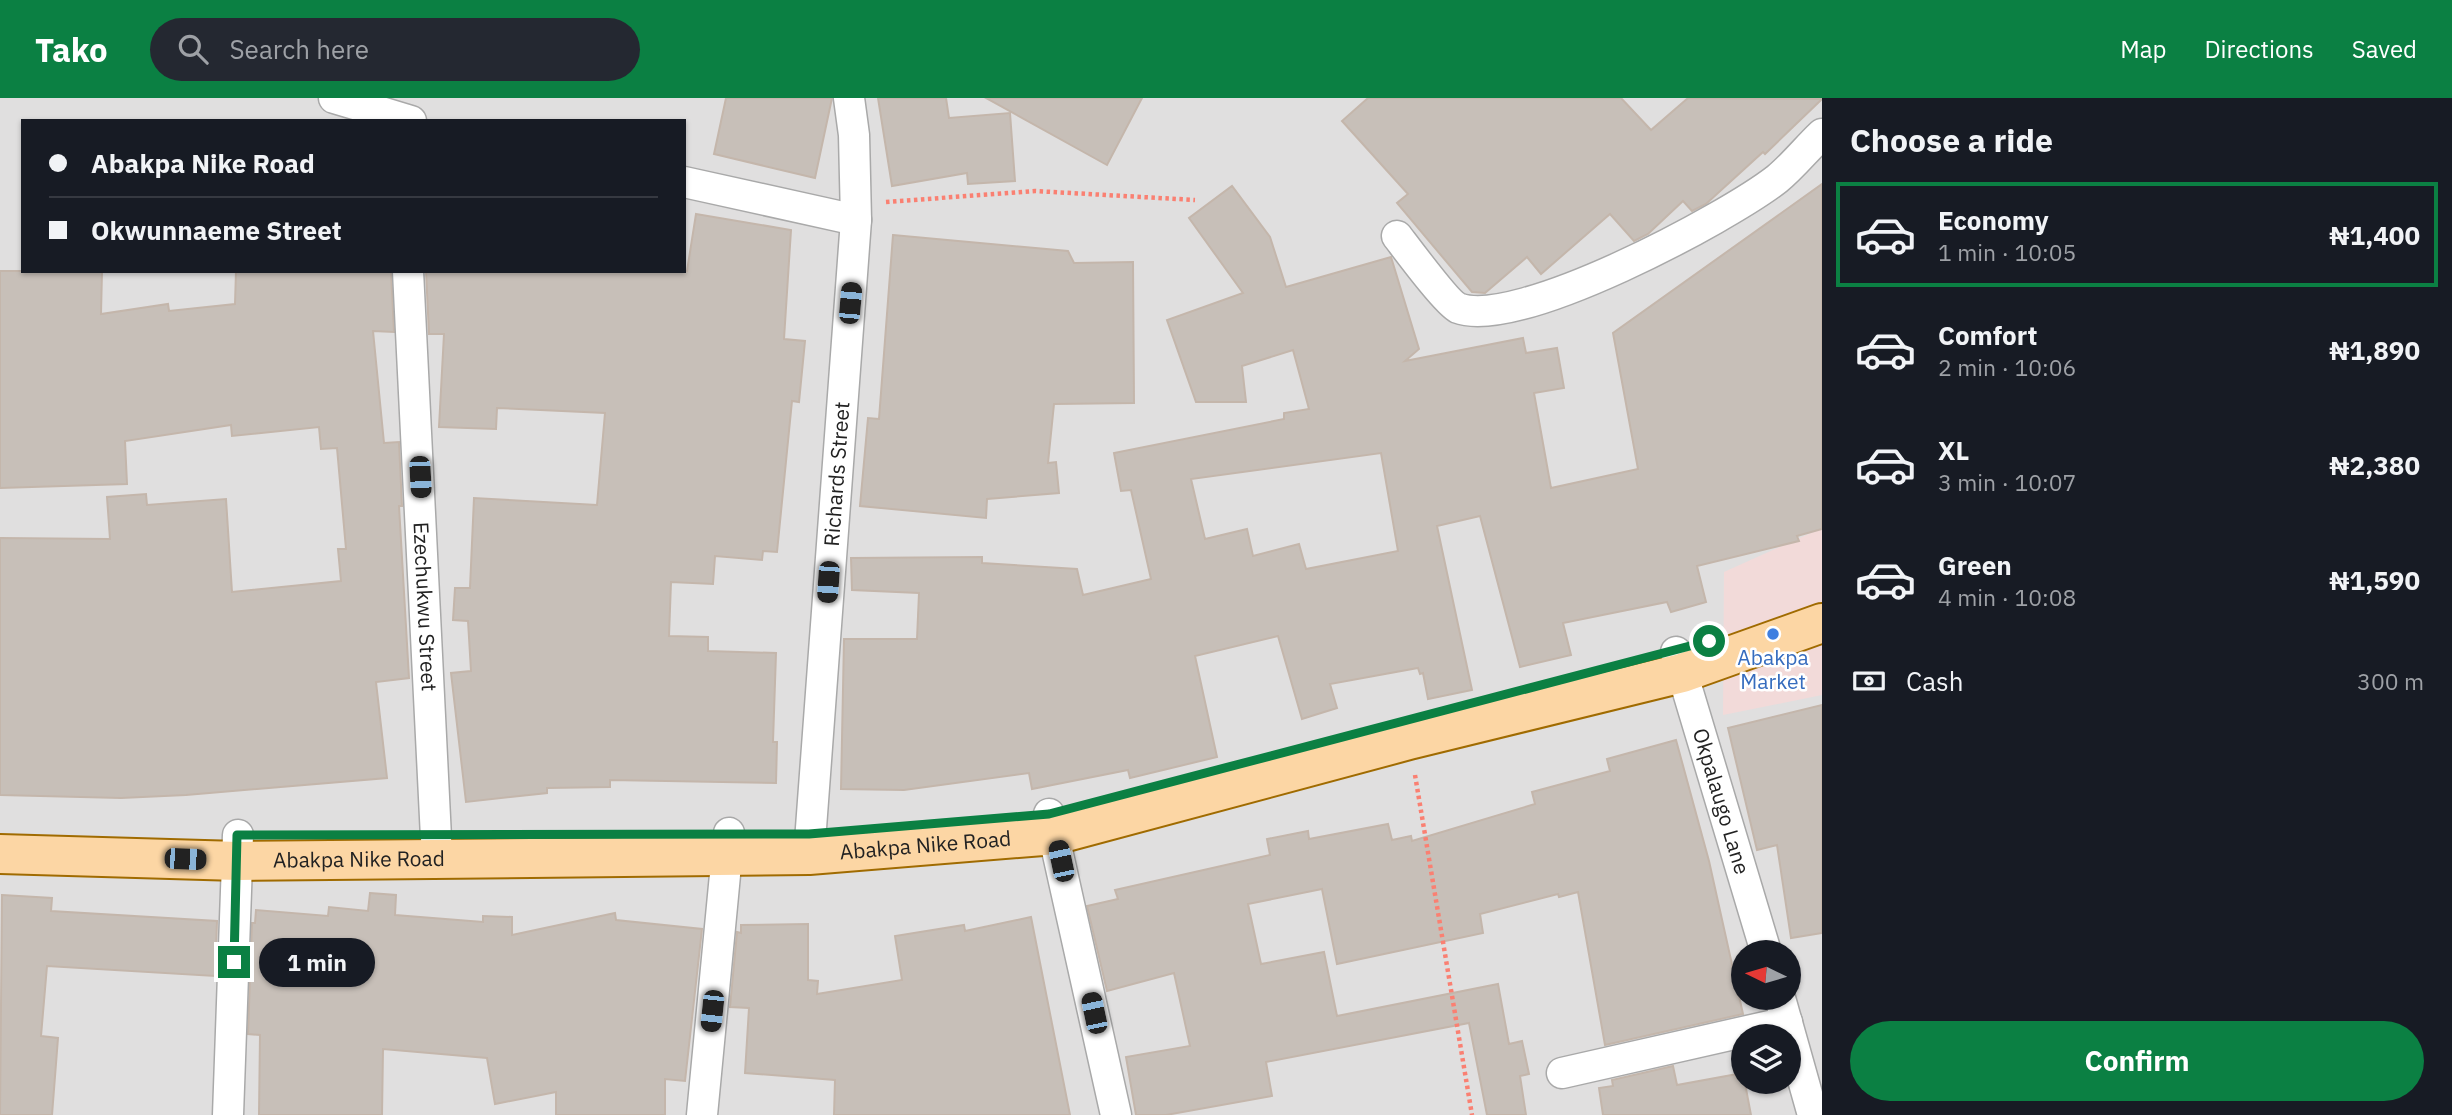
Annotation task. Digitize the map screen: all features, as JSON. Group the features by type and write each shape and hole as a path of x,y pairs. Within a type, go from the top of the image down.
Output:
{"main road":[{"name":"Abakpa Nike Road","path":"1052,825 1679,662 1822,600"},
{"name":"Abakpa Nike Road","path":"0,854 436,845 809,844 1052,825 1409,740 1822,622"},
{"name":"Abakpa Nike Road","path":"0,832 238,848"}],"street":[{"path":"334,98 404,119"},
{"name":"Richards Street","path":"809,844 856,220 854,135 849,98"},
{"path":"1397,236 1456,307 1477,312 1531,303 1682,238 1777,178 1822,134"},
{"path":"686,182 856,220"},
{"name":"Ezechukwu Street","path":"408,273 436,845"},
{"name":"Okpalaugo Lane","path":"1679,662 1762,940"},
{"path":"1052,825 1116,1115"},
{"path":"702,1115 728,844"},
{"path":"228,1115 238,848"},
{"path":"1562,1073 1783,1010 1812,1115"}],"path":[{"path":"856,220 878,203 1035,191 1195,200"},
{"path":"1409,740 1472,1115"}],"shaded area":[{"path":"0,98 1822,98 1822,1115 0,1115"},
{"name":"Abakpa Market","path":"1822,528 1822,695 1723,715 1724,572"}],"building":[{"path":"726,98 832,98 815,178 714,154"},
{"path":"878,98 946,98 949,118 1010,113 1015,181 968,184 967,173 892,186"},
{"path":"986,98 1142,98 1107,165"},
{"path":"1368,98 1621,98 1651,130 1688,98 1822,99 1765,154 1763,152 1706,204 1692,211 1683,201 1648,234 1634,241 1610,214 1541,274 1527,257 1485,293 1472,292 1397,203 1408,194 1342,121"},
{"path":"1822,184 1822,529 1797,536 1799,541 1697,566 1706,602 1671,612 1667,602 1563,623 1571,655 1520,667 1480,516 1437,526 1472,690 1428,699 1423,673 1420,674 1418,668 1330,684 1337,708 1302,719 1278,636 1195,656 1217,757 1130,778 1128,770 1032,789 1029,773 904,790 841,789 844,639 917,639 919,593 852,590 851,558 982,557 982,563 1077,569 1083,595 1151,579 1131,490 1121,491 1114,453 1284,419 1284,413 1309,409 1293,350 1242,366 1246,402 1196,402 1167,320 1243,293 1189,218 1232,186 1270,237 1286,287 1391,257 1419,349 1405,361 1523,338 1526,353 1557,348 1564,388 1534,393 1551,488 1638,469 1613,333","holes":["1381,453 1398,551 1306,569 1299,544 1253,556 1247,529 1205,539 1191,479"]},
{"path":"696,214 791,230 784,339 805,341 799,402 792,401 777,552 763,551 762,560 715,556 713,584 671,582 669,636 708,637 708,651 776,653 773,742 777,742 776,783 610,780 610,787 547,788 547,793 466,802 451,673 471,671 468,621 453,620 455,588 470,588 474,498 597,505 605,413 497,408 496,429 439,427 444,334 429,334 426,273 687,271"},
{"path":"893,235 1068,251 1074,263 1133,262 1134,403 1054,404 1048,463 1056,462 1059,493 987,499 986,518 860,506 868,418 879,419"},
{"path":"0,271 102,273 101,314 168,304 169,311 235,304 236,273 391,273 394,332 373,331 384,443 399,442 402,506 399,506 409,678 376,682 387,778 121,798 0,795 0,538 110,539 107,497 146,494 147,505 226,499 232,592 341,581 338,549 346,549 337,448 321,449 319,427 232,436 231,425 125,441 127,484 0,488"},
{"path":"1822,705 1822,933 1791,938 1777,845 1757,850 1728,728"},
{"path":"1676,740 1709,861 1731,960 1731,1010 1742,1010 1743,1014 1605,1045 1578,892 1559,897 1558,894 1480,914 1483,933 1337,964 1322,889 1248,904 1261,964 1324,952 1337,1016 1498,984 1509,1044 1522,1041 1529,1074 1520,1076 1526,1115 1487,1115 1469,1023 1266,1062 1272,1096 1166,1115 1136,1115 1126,1057 1190,1046 1174,973 1107,991 1087,906 1118,899 1115,890 1270,855 1267,839 1308,831 1309,839 1388,824 1392,840 1411,836 1412,841 1535,804 1532,792 1610,771 1607,759"},
{"path":"370,893 396,895 395,915 483,922 483,916 512,917 512,935 615,913 616,920 702,929 685,1081 665,1079 665,1115 556,1115 556,1092 495,1104 487,1058 383,1049 382,1115 259,1115 260,1035 248,1034 252,923 255,923 256,910 328,916 329,907 368,911"},
{"path":"2,895 52,898 51,911 217,921 215,976 47,966 41,1036 58,1038 52,1115 0,1115"},
{"path":"1031,917 1070,1115 834,1115 835,1080 745,1073 749,1008 730,1007 737,932 741,933 741,925 808,924 808,980 818,981 817,994 902,980 895,936 964,925 965,931"},
{"path":"1673,1066 1677,1085 1731,1075 1731,1094 1747,1094 1751,1115 1603,1115 1599,1088 1613,1086 1612,1080"}],"place":[{"name":"Abakpa Market","path":"1773,634"}],"route":[{"path":"234,962 237,835 809,834 1049,814 1676,652 1709,641"}]}
